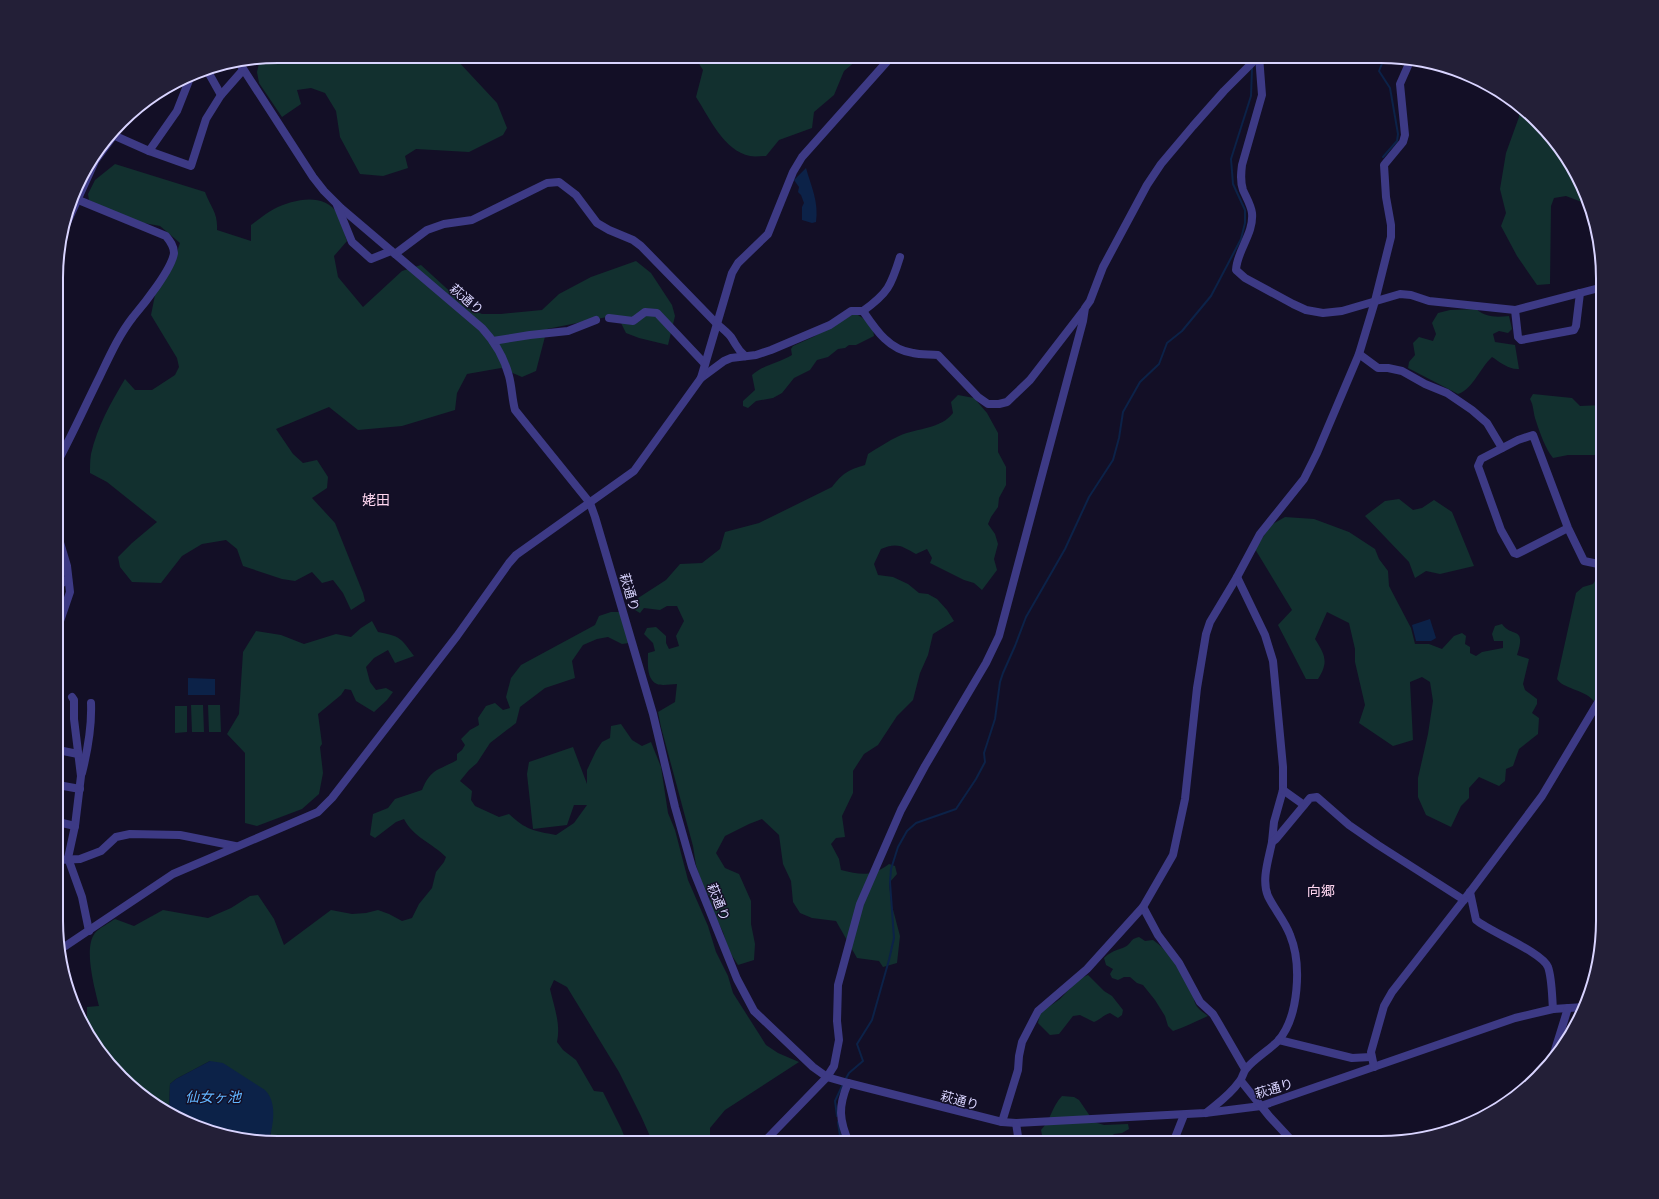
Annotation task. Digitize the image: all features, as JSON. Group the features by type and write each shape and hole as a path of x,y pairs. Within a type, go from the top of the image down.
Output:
{"street":[{"path":"701,378 732,273 738,262 768,234 793,172 802,157 886,63"},
{"path":"863,311 876,329 899,350 914,354 938,355 978,397 988,404 1007,402 1030,380 1090,301 1103,267 1147,185 1161,164 1224,91 1253,63"},
{"path":"1259,63 1262,95 1240,174 1242,189 1252,213 1248,234 1237,260 1236,270 1245,278 1306,310 1323,314 1342,312 1392,296 1411,295 1429,302 1515,310 1596,289"},
{"path":"1002,1122 1018,1070 1022,1042 1038,1011 1087,969 1143,908 1173,855 1185,799 1203,648 1210,622 1237,577 1260,534 1304,478 1317,453 1359,354 1375,302 1391,237 1384,165 1403,142 1405,135 1400,84 1409,65"},
{"path":"116,136 149,151 191,166 206,119 241,67"},
{"name":"萩通り","path":"241,67 313,176 336,203 482,328 493,341 504,361 510,378 511,395 515,410 590,503 602,535 653,714 675,807 692,867 737,979 754,1012 813,1067 827,1077 1002,1122 1016,1123 1205,1113 1261,1106 1515,1018 1553,1010 1578,1007"},
{"path":"209,74 221,95"},
{"path":"149,151 177,111 188,82"},
{"path":"336,203 352,242 371,258 393,252 427,230 444,224 472,220 547,183 559,182 576,195 598,223 642,246 717,324 726,330 737,349 745,356"},
{"path":"63,451 117,341 131,319 151,295 174,253 171,242 166,236 77,200"},
{"path":"65,947 173,874 234,846 318,812 332,798 358,766 457,636 504,568 516,555 634,471 701,378 724,361 731,358 756,355 771,350 830,326 851,311 863,311 880,299 892,282 900,257"},
{"path":"1515,310 1518,337 1521,340 1574,330 1576,326 1580,293"},
{"path":"770,1136 827,1077 834,1066 838,1040 838,985 860,904 901,810 925,766 986,663 999,636 1083,321 1085,308"},
{"path":"609,318 633,321 646,312 657,313 705,364"},
{"path":"493,341 568,331 596,320"},
{"path":"731,358 737,349"},
{"path":"1359,354 1378,368 1388,368 1402,371 1425,384 1447,393 1472,410 1487,423 1502,448"},
{"path":"1568,528 1517,554 1514,554 1501,530 1478,466 1482,459 1502,448 1533,435 1568,528 1584,561 1596,564"},
{"path":"63,553 67,566 70,592 63,611"},
{"path":"1205,1113 1226,1097 1241,1081 1245,1069 1279,1040 1293,1013 1296,985 1296,966 1290,936 1281,916 1268,896 1266,888 1266,873 1274,822 1283,790 1284,767 1273,661 1265,635 1237,577"},
{"path":"63,582 68,579"},
{"path":"72,697 74,700 74,719 81,776"},
{"path":"89,931 82,897 68,858 75,826 81,776 89,748 92,703"},
{"path":"1374,1067 1371,1052 1384,1006 1392,992 1464,900 1542,796 1596,704"},
{"path":"63,751 78,754"},
{"path":"63,786 80,788"},
{"path":"1283,790 1304,806"},
{"path":"1272,842 1310,798 1317,797 1349,825 1464,900"},
{"path":"63,823 75,826"},
{"path":"63,860 68,858 80,859 101,851 116,837 130,834 180,835 234,846"},
{"path":"1470,892 1476,920 1518,944 1546,963 1549,971 1553,1010"},
{"path":"1143,908 1158,935 1179,963 1200,1002 1213,1014 1245,1069"},
{"path":"1556,1046 1568,1008"},
{"path":"1279,1040 1352,1058 1371,1056"},
{"path":"1241,1081 1288,1136"},
{"path":"847,1136 842,1122 840,1108 848,1083"},
{"path":"1175,1136 1184,1114"},
{"path":"1016,1123 1018,1136"}],"green space":[{"path":"264,63 460,63 497,103 507,128 503,135 469,152 416,149 405,156 408,168 383,176 360,174 340,137 336,111 325,93 311,88 297,90 301,104 282,117 259,83 257,72 259,64"},
{"path":"698,63 854,63 844,71 834,95 814,112 812,128 779,140 766,156 750,156 741,153 732,147 718,132 696,97 703,70"},
{"path":"1519,113 1552,147 1567,170 1583,202 1566,196 1554,198 1551,206 1550,284 1537,285 1517,256 1501,226 1506,213 1500,189 1506,153 1519,117"},
{"path":"115,164 205,192 215,215 217,230 251,241 251,225 282,205 299,200 317,200 332,207 340,217 347,241 334,256 338,277 363,307 402,271 421,265 468,308 482,314 501,314 542,310 559,294 591,277 636,261 651,273 672,305 675,316 668,345 639,338 626,333 617,315 547,329 536,371 522,377 501,368 467,374 457,393 455,410 402,426 358,430 329,407 276,429 293,454 303,463 317,460 328,477 327,488 312,498 335,523 363,593 365,601 351,610 343,593 333,580 322,583 312,572 295,581 282,579 243,566 237,549 226,540 202,544 182,556 161,583 132,582 120,567 118,557 157,522 107,482 90,473 91,456 101,424 125,379 135,390 152,390 175,375 179,367 177,358 151,315 155,295 174,261 180,243 160,226 133,221 89,200 88,194 95,180"},
{"path":"1476,309 1484,314 1496,317 1509,316 1512,329 1508,333 1499,331 1493,334 1495,342 1515,345 1519,369 1508,367 1492,357 1468,388 1458,394 1408,368 1409,362 1415,355 1413,343 1419,337 1433,341 1436,334 1432,323 1438,313 1450,310"},
{"path":"856,314 868,323 874,333 874,336 856,345 849,345 845,348 838,349 828,357 817,360 810,370 794,378 782,393 773,398 756,401 748,408 743,406 743,401 755,390 752,375 761,369 792,355 791,349 793,346"},
{"path":"1533,394 1572,398 1580,406 1596,405 1596,455 1568,455 1553,458 1541,435 1530,399"},
{"path":"958,395 974,398 987,413 998,433 998,452 1006,467 1006,485 999,498 998,507 988,524 995,534 998,544 994,559 997,570 982,590 974,583 964,580 930,563 932,558 927,549 916,554 895,545 881,549 874,564 878,575 893,577 908,584 919,593 928,594 937,599 954,621 933,634 928,655 920,673 913,700 897,716 878,745 864,754 853,771 853,793 842,816 845,837 836,838 831,844 839,859 841,870 866,874 877,871 889,864 895,866 897,874 889,883 891,902 900,936 897,963 883,967 879,961 857,958 836,921 812,918 800,913 793,902 791,881 783,864 779,835 762,819 725,836 716,853 725,868 739,874 751,901 751,924 755,944 754,960 738,965 729,951 723,932 710,906 709,896 704,890 696,865 693,846 661,727 658,712 675,702 677,684 659,685 653,682 648,670 648,653 655,651 653,643 644,634 647,628 656,627 666,636 666,643 669,649 679,646 676,636 684,621 677,606 667,606 660,610 644,608 640,613 635,610 635,600 666,580 680,564 702,563 720,549 725,532 759,523 832,487 839,478 846,473 865,465 868,454 887,442 906,433 928,428 942,422 953,413 951,402"},
{"path":"1399,499 1413,510 1422,508 1434,500 1452,512 1474,566 1440,574 1426,571 1415,578 1409,562 1365,516 1385,501"},
{"path":"1285,517 1314,519 1349,532 1375,549 1379,559 1388,571 1389,586 1411,628 1415,644 1429,644 1442,649 1454,636 1462,633 1466,636 1465,644 1470,647 1470,653 1476,656 1482,652 1503,648 1503,641 1494,641 1492,634 1495,626 1502,624 1519,636 1520,646 1517,655 1529,659 1523,684 1525,690 1537,699 1537,704 1532,713 1539,718 1538,734 1519,749 1513,766 1506,769 1505,781 1499,786 1479,777 1469,788 1469,798 1461,806 1451,827 1426,815 1418,797 1418,778 1428,734 1433,701 1430,682 1422,677 1410,682 1413,740 1393,746 1359,723 1365,705 1355,662 1355,649 1349,623 1327,612 1315,639 1323,654 1325,663 1324,668 1318,679 1306,679 1278,625 1292,610 1255,549 1271,525"},
{"path":"1596,579 1596,706 1589,697 1563,685 1557,679 1576,593 1583,587 1593,584"},
{"path":"611,612 619,612 623,618 629,643 622,644 608,637 597,639 583,645 572,661 575,678 545,688 520,707 516,723 490,743 477,763 460,781 472,791 471,800 475,806 499,817 509,814 526,827 542,832 556,835 574,823 587,805 574,805 567,825 533,829 527,774 529,762 573,747 587,784 587,770 602,742 610,738 611,726 621,724 632,740 642,746 651,742 661,767 668,813 675,830 688,880 708,926 716,952 728,976 733,993 766,1045 778,1053 799,1062 725,1110 710,1128 710,1136 650,1136 619,1072 567,987 554,980 550,989 558,1022 557,1042 563,1050 576,1060 594,1091 603,1092 624,1136 270,1136 271,1133 210,1061 176,1079 170,1084 169,1107 136,1083 116,1063 99,1041 85,1016 87,1016 87,1007 99,1006 90,958 92,940 97,931 115,919 134,926 163,910 208,918 231,908 250,896 258,895 274,919 284,945 331,910 352,914 378,910 402,921 412,918 419,904 432,888 436,872 446,857 412,831 404,819 396,822 375,838 370,835 373,814 388,808 395,799 422,790 432,774 457,760 457,754 465,745 461,739 470,730 479,725 478,718 486,706 495,703 503,710 510,708 506,697 511,678 521,665 595,625 599,616"},
{"path":"372,621 378,632 391,635 399,639 406,645 414,656 395,663 388,650 374,658 366,667 370,682 376,690 386,688 393,692 374,712 356,701 351,690 345,689 341,695 318,714 322,744 320,747 323,773 319,794 302,809 257,826 245,823 245,753 227,734 239,714 243,652 256,631 281,635 304,644 336,634 351,637"},
{"path":"191,705 203,705 204,732 192,732"},
{"path":"208,705 220,705 221,732 209,732"},
{"path":"175,706 187,706 187,732 175,733"},
{"path":"1139,937 1145,941 1153,940 1166,951 1176,964 1192,993 1197,1006 1208,1016 1173,1031 1168,1026 1165,1016 1155,1000 1143,985 1137,983 1130,977 1124,977 1118,980 1112,978 1110,974 1113,969 1106,965 1104,958 1125,947 1133,939"},
{"path":"1088,975 1104,991 1112,996 1123,1010 1122,1015 1118,1018 1110,1013 1094,1022 1080,1015 1073,1016 1059,1034 1050,1035 1038,1023 1040,1013 1060,999 1079,979"},
{"path":"1062,1096 1074,1097 1079,1100 1094,1122 1104,1125 1128,1124 1129,1129 1112,1136 1042,1135 1041,1130"}],"water":[{"path":"806,168 814,194 817,215 816,222 812,223 802,220 802,207 804,203 798,192 799,187 794,180"},
{"path":"1430,619 1436,638 1431,641 1416,641 1412,625"},
{"path":"188,678 215,679 215,695 188,695"},
{"name":"仙女ヶ池","path":"210,1061 223,1063 265,1090 269,1095 273,1108 273,1123 270,1136 222,1129 195,1120 169,1107 170,1084 176,1079"}],"waterway":[{"path":"1382,63 1379,71 1390,88 1398,134 1397,141 1383,157"},
{"path":"845,1080 849,1073 863,1061 857,1044 872,1020 889,960 894,938 890,882 891,869 898,847 907,831 916,823 956,809 976,779 985,762 984,753 995,719 1000,682 1003,673 1026,617 1065,549 1089,497 1113,460 1119,438 1123,412 1140,382 1159,364 1167,343 1182,331 1211,296 1241,239 1245,223 1245,210 1233,184 1231,159 1251,96 1252,68"},
{"path":"837,1116 835,1101 843,1084"},
{"path":"838,1122 840,1136"}],"district":[{"name":"姥田","path":"376,500"},
{"name":"向郷","path":"1321,891"}]}
